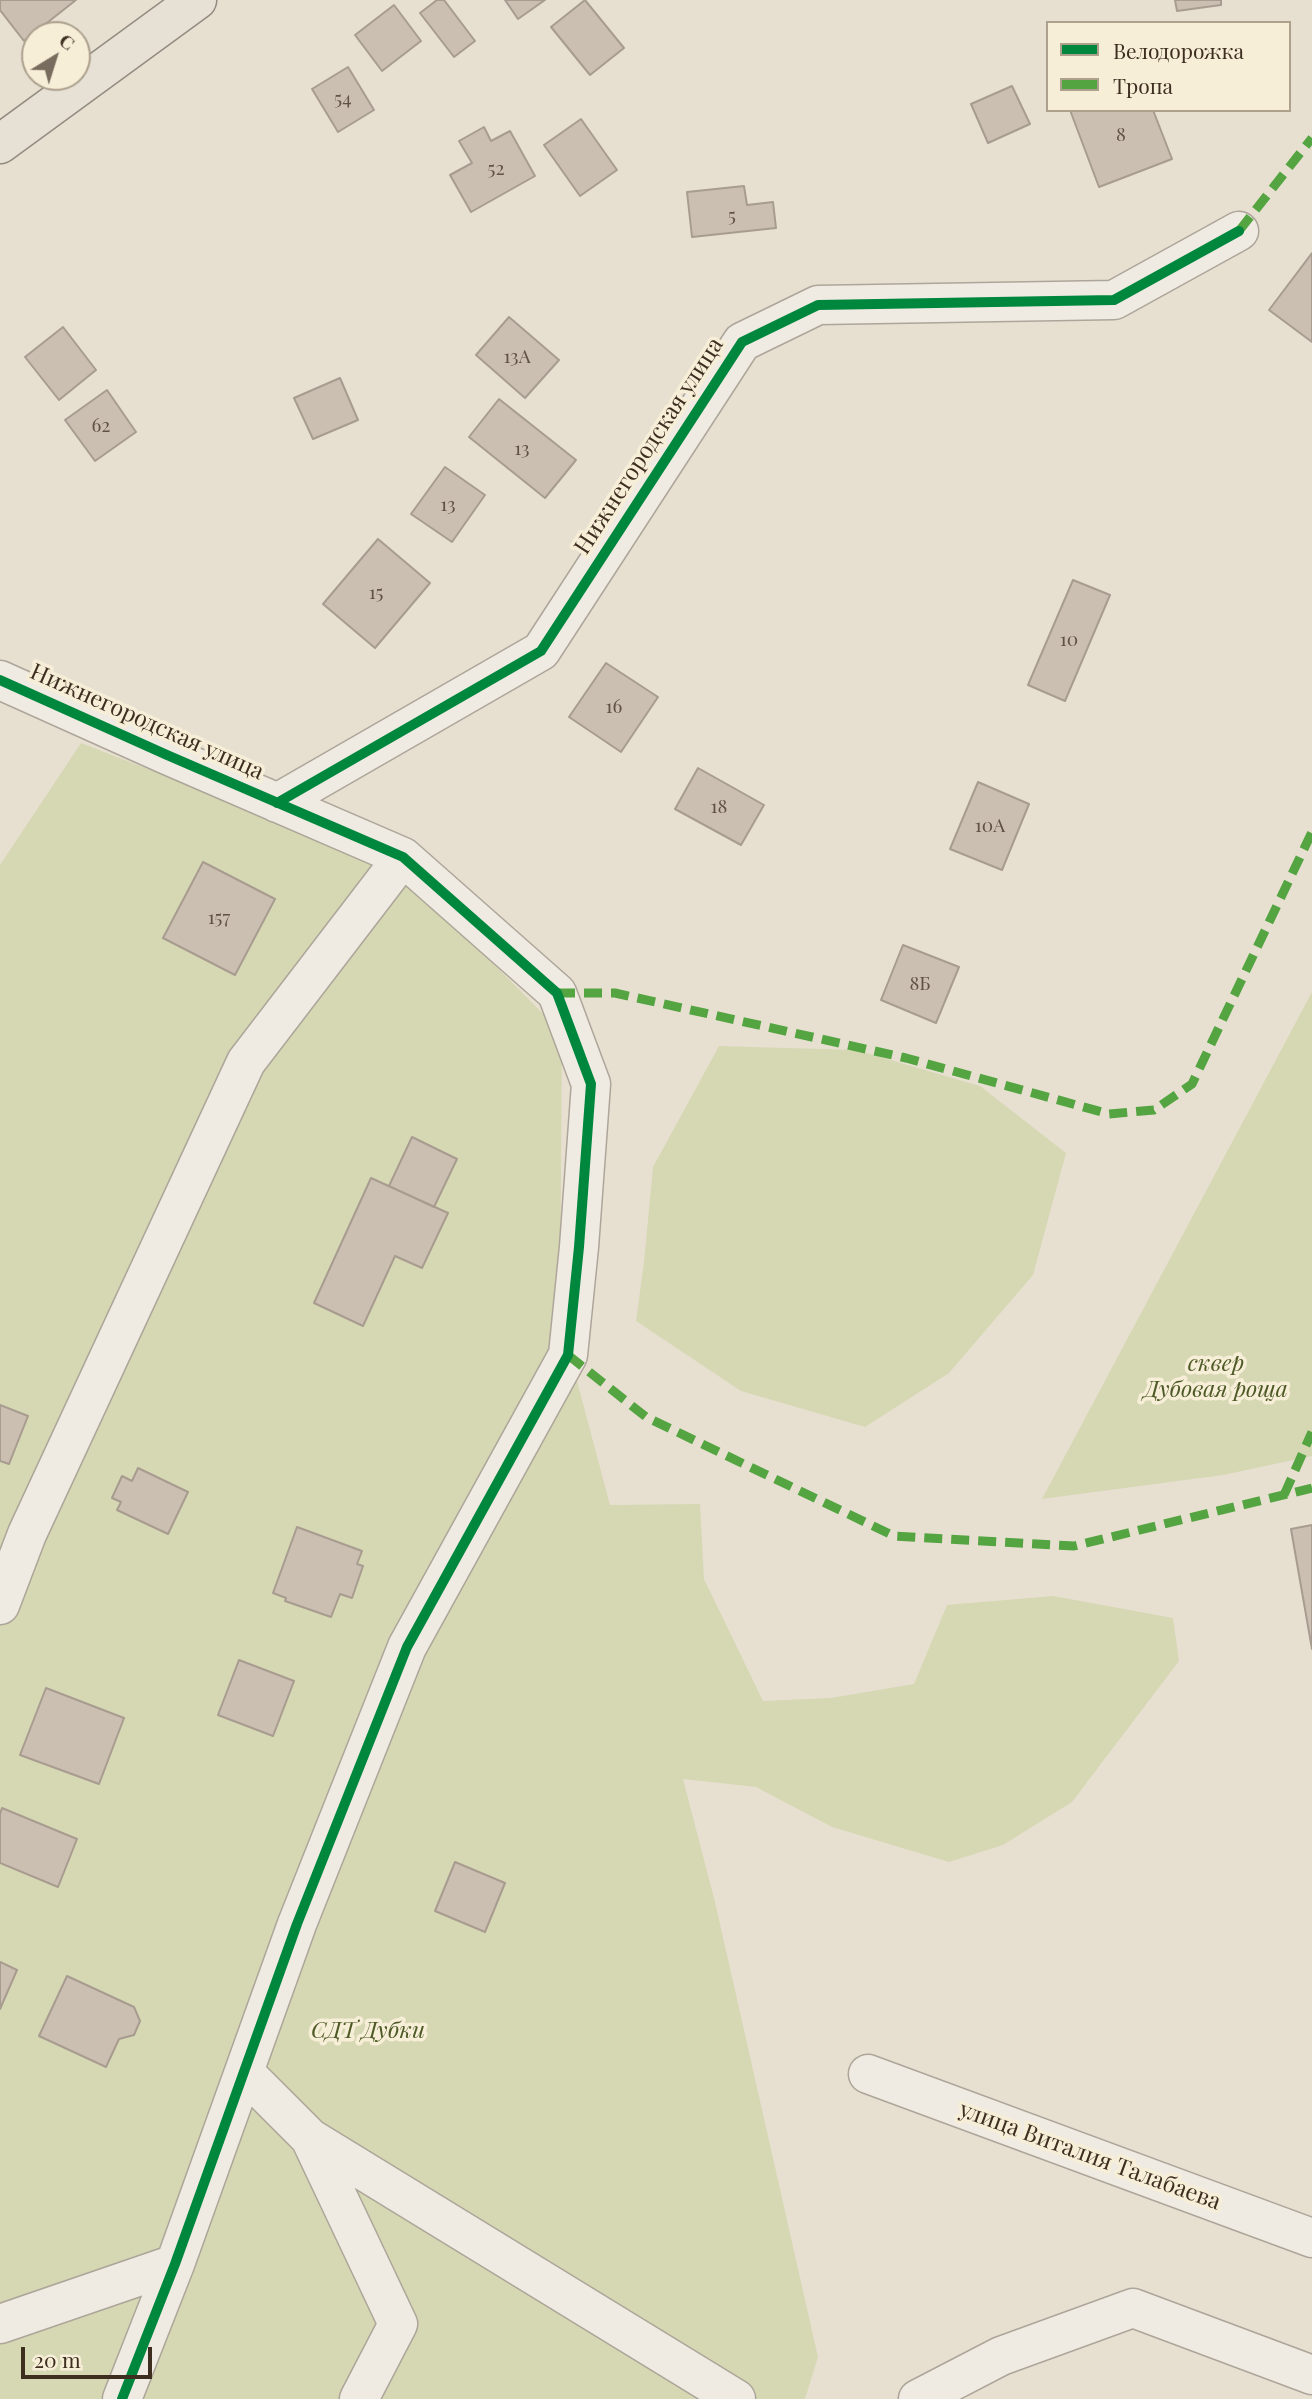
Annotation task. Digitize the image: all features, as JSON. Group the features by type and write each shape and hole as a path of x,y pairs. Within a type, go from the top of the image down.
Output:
{"main road":[{"path":"0,144 197,0"}],"street":[{"name":"Нижнегородская улица","path":"276,803 541,652 742,342 818,305 1114,300 1239,231"},
{"name":"Нижнегородская улица","path":"0,680 403,857 557,993 591,1084 568,1355 407,1647 297,1924 175,2264 122,2399"},
{"path":"0,1605 27,1534 246,1062 403,857"},
{"path":"244,2072 310,2138 736,2399"},
{"name":"улица Виталия Талабаева","path":"868,2074 1312,2238"},
{"path":"310,2138 398,2324 359,2399"},
{"path":"0,2324 175,2264"},
{"path":"918,2399 1001,2356 1133,2308 1312,2375"}],"green space":[{"name":"СДТ Дубки","path":"81,743 372,856 407,876 562,1033 560,1317 610,1505 700,1504 704,1579 763,1701 831,1698 914,1684 947,1605 1053,1596 1173,1618 1179,1661 1072,1802 1003,1845 949,1862 832,1827 756,1787 683,1779 715,1902 818,2357 805,2399 0,2399 0,865"},
{"name":"сквер Дубовая роща","path":"1312,992 1312,1456 1223,1475 1042,1499"},
{"path":"719,1046 856,1050 980,1086 1066,1153 1033,1275 949,1373 865,1427 741,1391 636,1321 653,1167"}],"building":[{"path":"0,0 76,0 49,21 21,21 21,37 0,10"},
{"path":"437,0 444,0 475,41 454,57 420,13"},
{"path":"505,0 545,0 518,19"},
{"path":"585,0 624,48 590,75 551,27"},
{"path":"1175,0 1221,0 1221,5 1177,11"},
{"path":"394,5 421,41 382,71 355,35"},
{"path":"348,67 374,110 338,132 312,89"},
{"path":"1012,86 1030,124 988,143 971,104"},
{"path":"1071,112 1154,112 1172,159 1099,187"},
{"path":"581,119 617,170 580,196 544,145"},
{"path":"484,127 491,141 510,131 535,176 471,212 450,175 472,163 459,141"},
{"path":"744,186 747,205 773,202 776,228 692,237 687,192"},
{"path":"1312,253 1312,342 1269,310"},
{"path":"509,317 559,360 525,398 476,355"},
{"path":"63,327 96,370 59,400 25,357"},
{"path":"340,378 358,420 313,439 294,398"},
{"path":"107,390 136,432 95,461 65,420"},
{"path":"499,399 576,460 545,498 469,437"},
{"path":"445,467 485,495 452,542 411,514"},
{"path":"378,539 430,583 375,648 323,604"},
{"path":"1073,580 1110,595 1065,701 1028,685"},
{"path":"606,663 658,697 621,752 569,717"},
{"path":"698,768 764,805 741,845 675,809"},
{"path":"978,782 1029,804 1002,870 950,849"},
{"path":"203,862 275,899 235,975 163,938"},
{"path":"903,945 959,967 936,1023 881,1000"},
{"path":"412,1137 457,1159 434,1207 389,1186"},
{"path":"371,1178 448,1213 422,1268 395,1256 363,1326 314,1303"},
{"path":"0,1405 28,1416 9,1464 0,1461"},
{"path":"138,1468 188,1492 168,1534 117,1510 121,1502 112,1498 122,1476 132,1481"},
{"path":"1312,1525 1312,1649 1291,1529"},
{"path":"297,1527 362,1551 357,1564 363,1566 352,1598 340,1594 331,1617 285,1601 286,1598 273,1593"},
{"path":"239,1660 294,1681 273,1736 218,1715"},
{"path":"46,1688 124,1718 99,1784 20,1755"},
{"path":"2,1808 77,1839 58,1887 0,1863"},
{"path":"455,1862 505,1883 485,1932 435,1911"},
{"path":"0,1962 17,1970 0,2009"},
{"path":"67,1976 134,2007 140,2021 134,2035 119,2039 106,2067 39,2036"}],"marked path":[{"path":"1239,231 1312,138"},
{"path":"557,993 615,993 906,1058 1109,1114 1154,1110 1192,1084 1312,832"},
{"path":"568,1355 646,1417 894,1536 1074,1546 1312,1488"},
{"path":"1284,1495 1312,1432"}],"cycle path":[{"path":"277,803 541,651 742,342 818,305 1114,300 1239,231"},
{"path":"0,680 403,857 557,993 591,1084 568,1355 407,1647 297,1924 175,2264 122,2399"}]}
